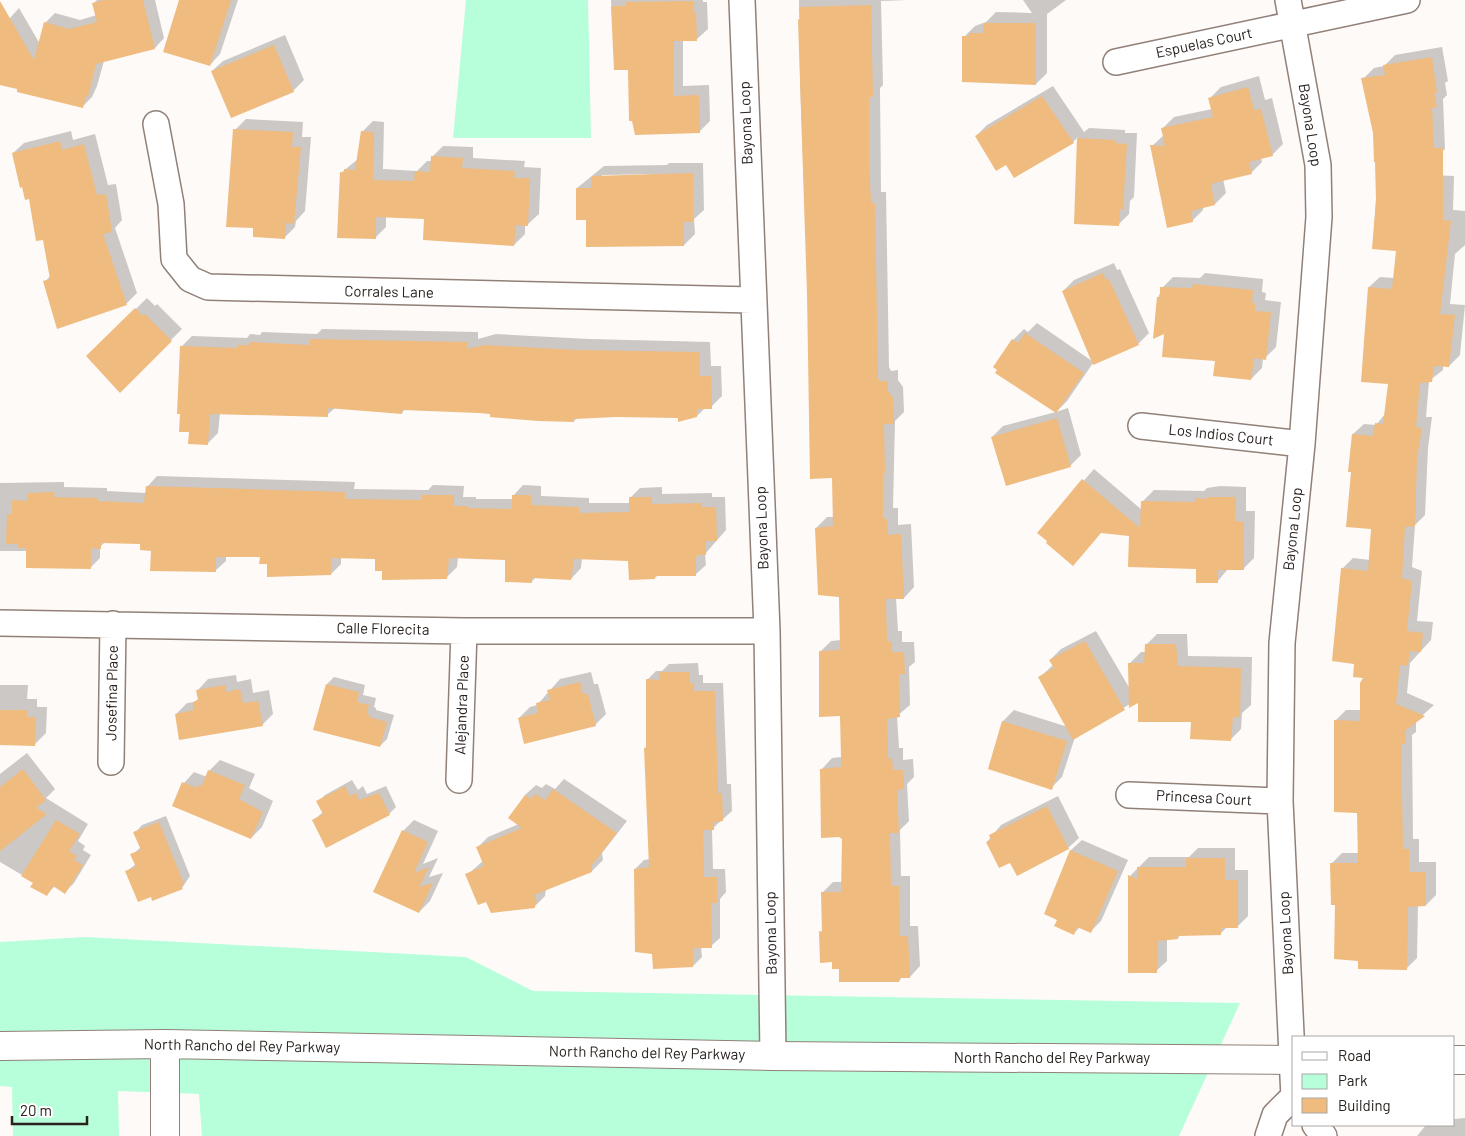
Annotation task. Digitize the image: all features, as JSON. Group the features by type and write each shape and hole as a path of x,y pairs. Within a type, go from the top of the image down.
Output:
{"street":[{"name":"Bayona Loop","path":"742,0 752,300 767,631 773,1056"},
{"name":"Espuelas Court","path":"1116,62 1290,12 1407,0"},
{"name":"Bayona Loop","path":"1290,12 1318,165 1319,217 1302,444 1282,644 1280,801 1292,1040"},
{"name":"Corrales Lane","path":"156,124 171,204 174,259 190,279 208,287 752,300"},
{"name":"Los Indios Court","path":"1141,426 1302,444"},
{"name":"Calle Florecita","path":"0,623 464,631 767,631"},
{"name":"Josefina Place","path":"111,762 113,624"},
{"name":"Alejandra Place","path":"459,780 464,631"},
{"name":"Princesa Court","path":"1129,794 1280,801"},
{"name":"North Rancho del Rey Parkway","path":"0,1046 165,1044 773,1056 1292,1060"},
{"path":"165,1044 165,1136"},
{"path":"1268,1136 1275,1114 1292,1098"},
{"path":"1316,1126 1324,1136"}],"green space":[{"path":"466,0 588,0 591,138 453,138"},
{"path":"85,937 466,957 533,991 1240,1003 1179,1136 202,1136 199,1094 118,1091 119,1136 13,1136 12,1087 0,1086 0,942"}],"building":[{"path":"104,0 143,0 155,49 96,64 88,97 86,96 83,108 17,92 17,89 0,85 0,1 34,60 44,22 69,29 97,22 92,3"},
{"path":"179,0 231,0 210,66 163,52"},
{"path":"693,1 693,12 696,12 697,41 674,41 673,96 699,95 700,133 635,135 632,121 629,121 628,70 614,70 611,6 626,6 626,2"},
{"path":"871,5 873,97 869,97 869,163 871,203 875,203 878,378 880,381 887,381 888,391 893,398 894,424 884,424 885,473 883,473 883,518 887,519 888,535 901,534 904,599 886,599 887,642 892,641 892,652 904,652 905,674 899,674 900,717 887,719 888,759 892,758 893,770 903,770 904,789 897,790 899,833 890,833 891,886 899,886 900,936 908,936 910,978 900,978 899,982 839,982 839,969 832,969 832,962 820,963 819,931 822,932 821,892 841,892 842,839 839,837 821,838 820,769 841,767 840,716 819,717 819,651 840,650 839,597 818,595 815,528 833,526 832,478 810,479 807,294 798,19 800,20 799,7"},
{"path":"984,23 1036,23 1036,85 962,82 962,36 969,36 969,33 983,33"},
{"path":"274,45 294,92 231,118 211,71"},
{"path":"1432,57 1437,93 1434,93 1437,107 1432,108 1434,148 1443,148 1443,220 1451,221 1440,314 1455,315 1449,367 1434,366 1432,382 1420,383 1416,427 1422,428 1417,459 1415,526 1405,527 1402,578 1412,581 1407,631 1423,633 1421,652 1410,651 1408,666 1400,665 1396,704 1425,716 1406,730 1405,744 1402,744 1402,793 1403,849 1409,849 1409,872 1426,872 1426,906 1408,907 1407,970 1358,969 1358,961 1334,959 1335,905 1331,905 1330,863 1358,863 1357,813 1334,812 1334,720 1360,721 1360,683 1363,678 1353,677 1354,664 1332,661 1341,568 1368,571 1371,529 1346,527 1351,472 1348,472 1352,434 1373,436 1375,423 1383,424 1388,384 1361,382 1368,287 1392,289 1396,251 1372,249 1376,200 1375,162 1373,133 1361,78 1385,75 1383,65"},
{"path":"1248,87 1254,110 1261,109 1273,156 1249,162 1252,174 1211,185 1215,205 1191,211 1193,222 1167,228 1150,145 1165,146 1161,128 1213,117 1208,98"},
{"path":"1042,96 1074,143 1014,178 1006,165 996,171 975,136"},
{"path":"233,129 293,132 292,147 301,147 294,224 286,223 285,239 253,237 253,228 226,227"},
{"path":"361,131 374,132 373,180 414,181 415,171 430,172 431,156 463,158 462,168 515,171 514,178 530,178 528,226 516,225 514,246 423,240 424,219 376,217 376,239 337,238 340,172 344,173 344,169 355,170"},
{"path":"1077,138 1115,140 1115,143 1127,144 1123,210 1120,209 1119,226 1074,224"},
{"path":"60,141 62,150 84,144 97,195 106,194 112,232 103,234 127,305 57,329 43,281 50,279 43,240 36,241 29,199 25,200 22,187 20,188 12,153"},
{"path":"693,173 693,222 684,222 684,246 586,247 586,220 576,220 576,188 591,188 592,176"},
{"path":"1103,273 1106,280 1109,279 1139,345 1093,365 1062,291"},
{"path":"1193,284 1253,290 1252,303 1255,303 1255,311 1271,312 1266,360 1254,358 1251,380 1213,376 1215,361 1162,357 1164,334 1153,339 1157,297 1160,297 1160,287 1192,288"},
{"path":"135,308 143,316 145,314 172,341 120,393 86,356"},
{"path":"1025,333 1084,373 1056,413 995,373 997,370 993,367 1012,339 1018,343"},
{"path":"310,339 468,342 467,349 484,345 577,350 700,352 700,376 711,376 712,409 697,409 697,417 678,422 678,418 616,417 574,419 574,422 538,421 490,417 490,414 479,413 402,410 402,414 328,408 328,417 210,414 208,445 188,444 189,432 179,432 180,414 177,414 180,346 238,348 238,345 250,345 250,342 310,345"},
{"path":"1057,418 1071,467 1006,486 991,437"},
{"path":"1082,479 1140,528 1141,501 1195,502 1195,498 1236,497 1235,521 1244,522 1244,570 1218,570 1218,583 1196,583 1196,569 1128,567 1129,536 1101,533 1073,566 1037,533"},
{"path":"146,486 345,492 345,499 422,500 422,495 454,495 454,506 467,506 467,508 512,509 512,495 531,495 531,505 579,507 579,513 629,512 629,497 652,497 652,504 702,503 702,507 716,507 717,541 706,541 706,555 698,555 696,558 696,576 655,576 655,579 629,580 628,561 574,559 571,580 532,578 532,583 505,582 505,560 449,558 447,579 382,580 382,571 375,571 375,559 331,558 331,575 267,577 267,564 259,564 260,557 216,557 216,572 150,571 151,551 140,550 140,544 101,543 101,549 91,548 91,569 26,568 26,548 17,548 17,544 6,544 7,514 12,514 12,500 28,501 28,493 55,492 54,497 98,498 97,501 144,503"},
{"path":"1085,641 1125,710 1073,740 1038,677 1054,668 1049,660"},
{"path":"1145,644 1176,644 1178,666 1241,668 1240,717 1233,717 1231,741 1190,739 1191,722 1138,722 1138,703 1129,708 1128,663 1144,663"},
{"path":"659,672 690,672 690,683 694,683 694,691 715,691 718,793 722,793 723,821 714,822 714,830 703,830 704,877 717,877 717,903 711,903 712,948 693,948 693,967 653,969 652,954 635,952 634,869 649,867 644,748 646,748 646,679 659,680"},
{"path":"580,682 583,694 588,694 596,726 524,744 518,718 538,713 536,703 550,700 547,690"},
{"path":"326,684 359,692 357,702 369,705 367,714 370,715 369,717 387,722 380,747 313,730"},
{"path":"225,685 226,692 240,689 243,703 258,701 263,726 179,740 175,714 194,710 193,702 198,700 196,690"},
{"path":"0,710 27,710 27,717 36,717 35,746 0,745"},
{"path":"1002,721 1067,741 1052,790 988,769"},
{"path":"23,769 46,800 36,808 47,814 0,851 0,787"},
{"path":"208,770 245,785 239,799 263,812 251,839 172,806 182,782 197,788 198,785 202,786"},
{"path":"345,786 350,796 356,793 359,800 379,793 390,815 326,848 312,820 323,814 316,801"},
{"path":"553,789 617,833 592,865 592,872 534,895 537,903 535,908 491,913 486,902 478,905 465,874 484,866 476,847 522,828 508,818 525,795 531,799 535,794 545,800"},
{"path":"1047,806 1069,849 1017,876 1010,863 999,868 986,842 991,840 989,835"},
{"path":"56,820 80,834 69,851 77,856 74,860 83,865 65,894 53,886 47,896 30,887 33,883 21,876"},
{"path":"159,822 184,884 181,886 183,889 152,901 151,897 138,902 125,871 136,867 130,854 141,850 133,832"},
{"path":"402,830 428,842 414,873 429,867 419,887 433,883 419,913 373,892"},
{"path":"1070,850 1118,871 1091,933 1077,927 1074,935 1054,926 1057,920 1044,914"},
{"path":"1186,858 1225,858 1225,880 1238,880 1238,928 1221,928 1221,935 1178,936 1178,939 1158,941 1157,973 1128,973 1128,875 1137,879 1137,867 1186,867"}]}
